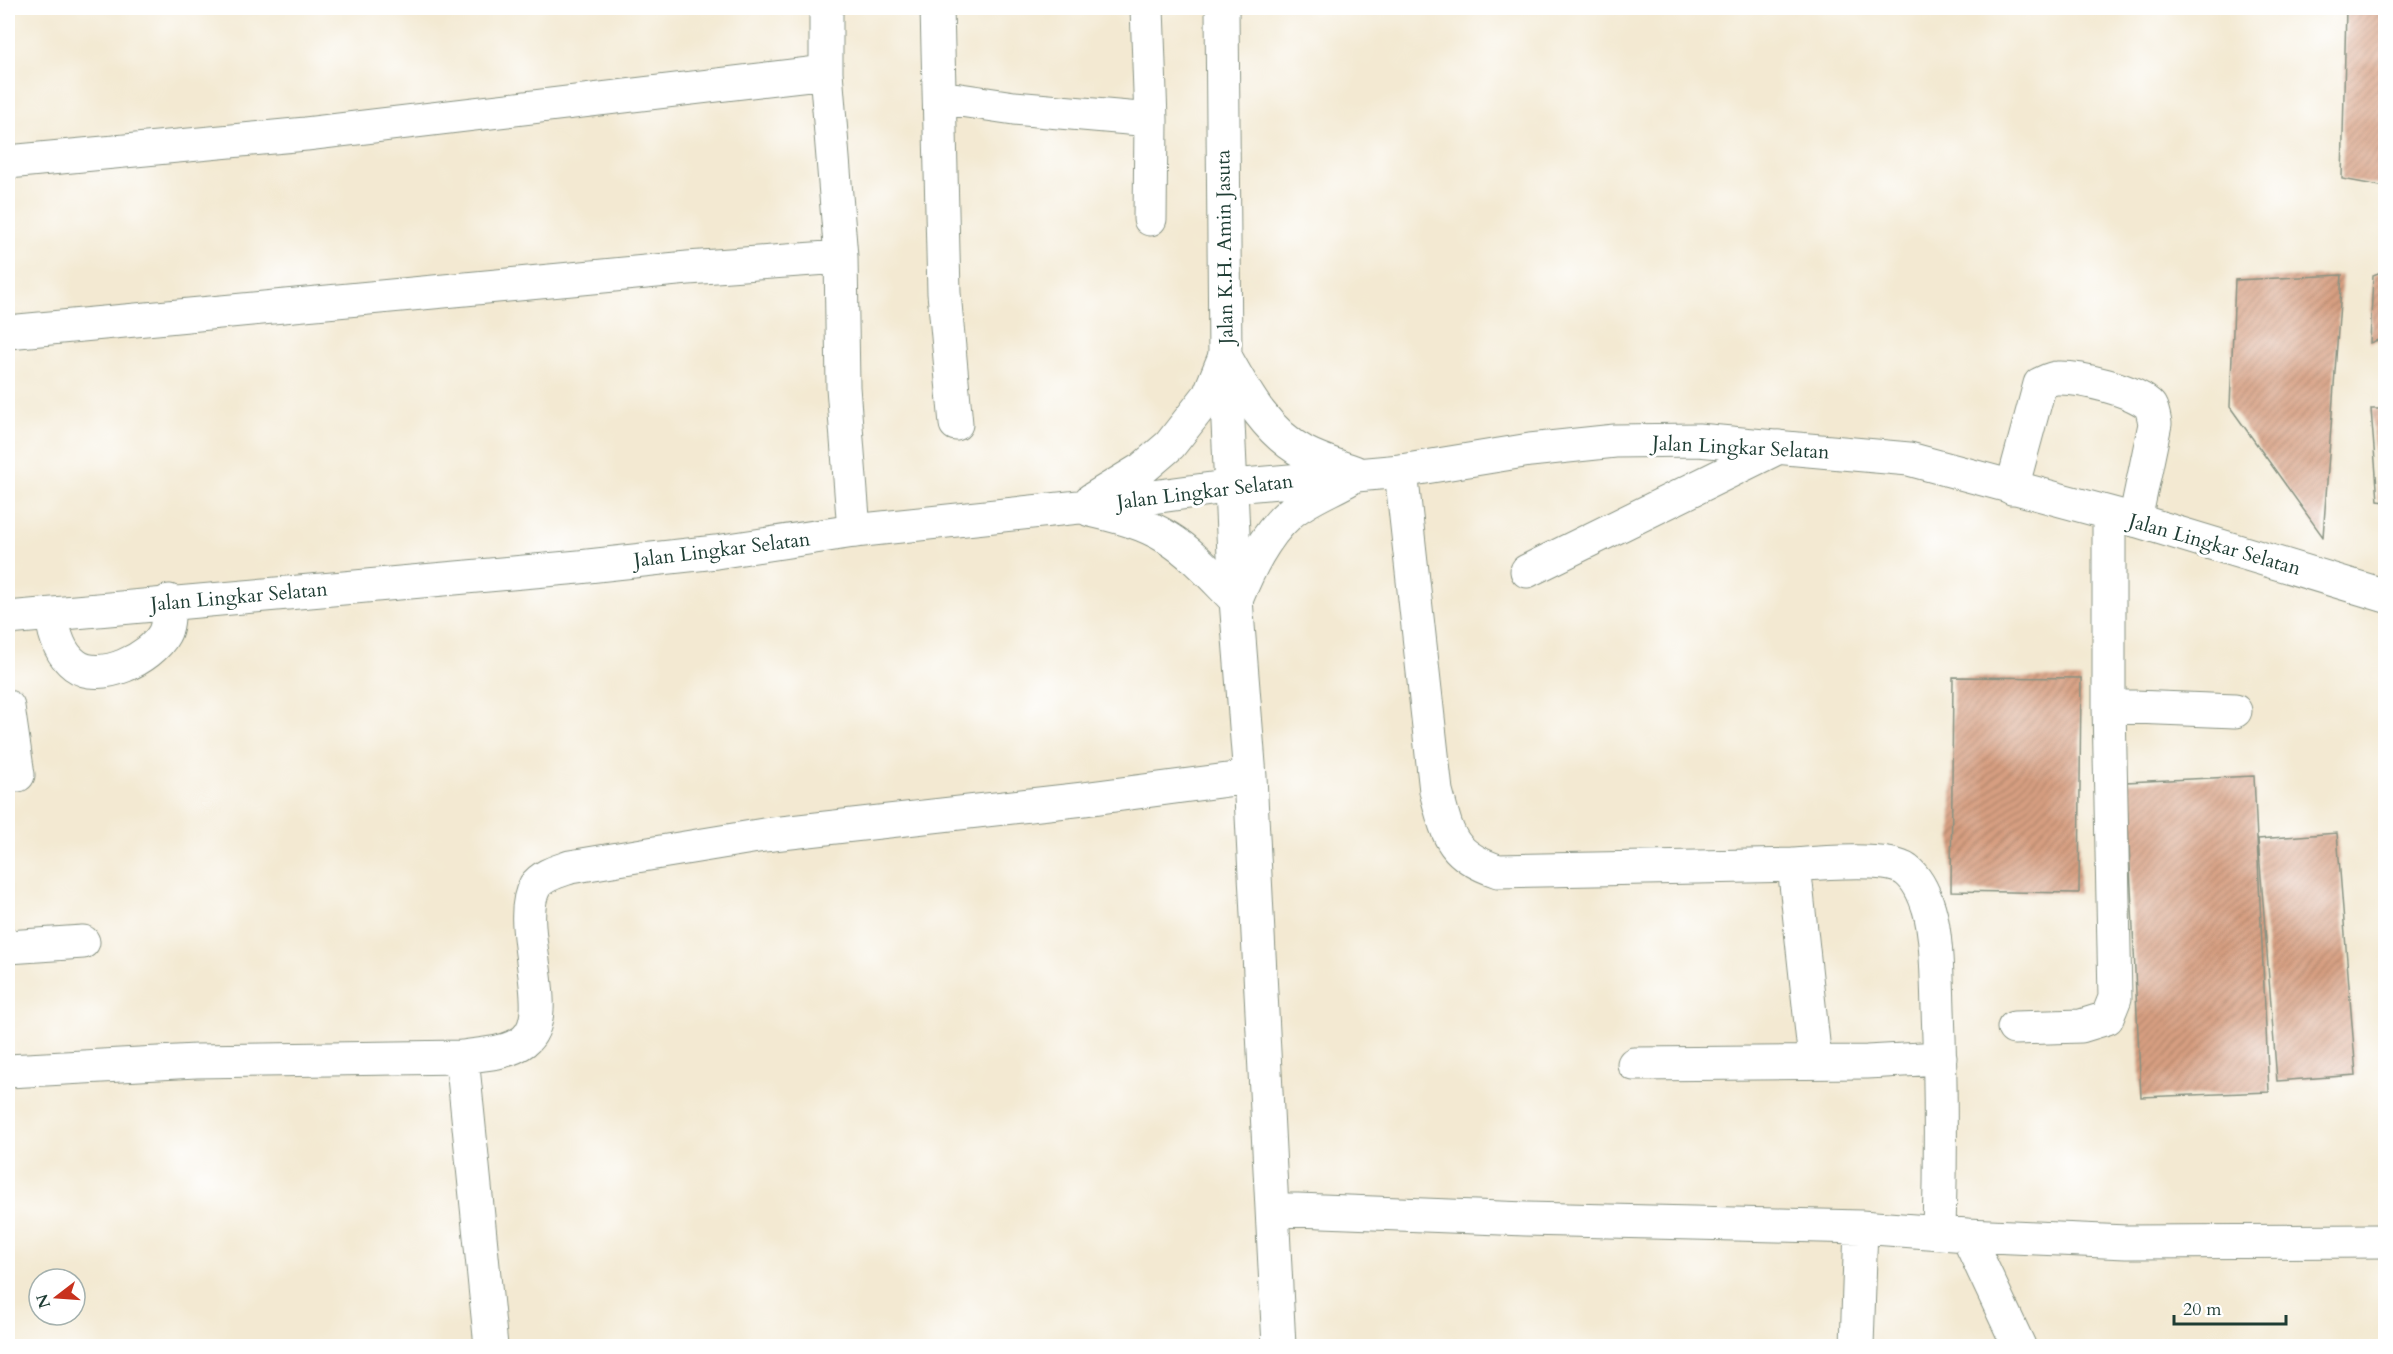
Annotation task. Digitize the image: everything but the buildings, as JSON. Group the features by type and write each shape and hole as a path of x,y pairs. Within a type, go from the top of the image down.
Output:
{"main road":[{"path":"826,8 826,72 841,257 843,387 854,531"},
{"path":"937,8 944,293 956,424"},
{"path":"1147,8 1151,120 1150,219"},
{"name":"Jalan K.H. Amin Jasuta","path":"1222,8 1225,356 1233,486 1236,600 1250,777 1279,1347"},
{"path":"8,162 306,134 826,72"},
{"path":"940,97 1014,108 1151,120"},
{"path":"8,332 688,268 841,257"},
{"path":"1225,356 1251,404 1277,433 1305,453 1358,474"},
{"path":"1079,507 1142,469 1170,445 1209,395 1225,356"},
{"path":"2012,488 2040,384 2055,378 2066,378 2124,391 2140,398 2152,408 2155,424 2122,517 2109,706 2115,998 2107,1018 2081,1026 2014,1028"},
{"name":"Jalan Lingkar Selatan","path":"8,618 169,601 579,567 716,552 854,531 1079,507 1233,486 1401,471 1530,450 1616,441 1698,440 1909,459 2122,517 2385,596"},
{"path":"1527,571 1779,447"},
{"path":"1401,471 1436,790 1448,832 1460,852 1477,864 1498,871 1794,865 1833,861 1890,865 1905,869 1917,881 1930,910 1953,1234 2019,1347"},
{"path":"1079,507 1122,518 1167,537 1195,559 1236,600 1247,574 1267,541 1289,513 1358,474"},
{"path":"52,615 60,648 75,666 91,671 115,669 143,657 165,633 169,601"},
{"path":"2109,706 2235,711"},
{"path":"8,707 18,775"},
{"path":"8,1071 196,1061 462,1057 498,1052 523,1042 533,1030 538,1005 527,908 536,885 550,874 570,867 764,835 1084,799 1250,777"},
{"path":"1794,865 1815,1061"},
{"path":"8,947 83,942"},
{"path":"462,1057 491,1347"},
{"path":"1634,1064 1940,1058"},
{"path":"1272,1209 1526,1219 1861,1227 2126,1242 2385,1242"},
{"path":"1857,1347 1861,1227"}]}
